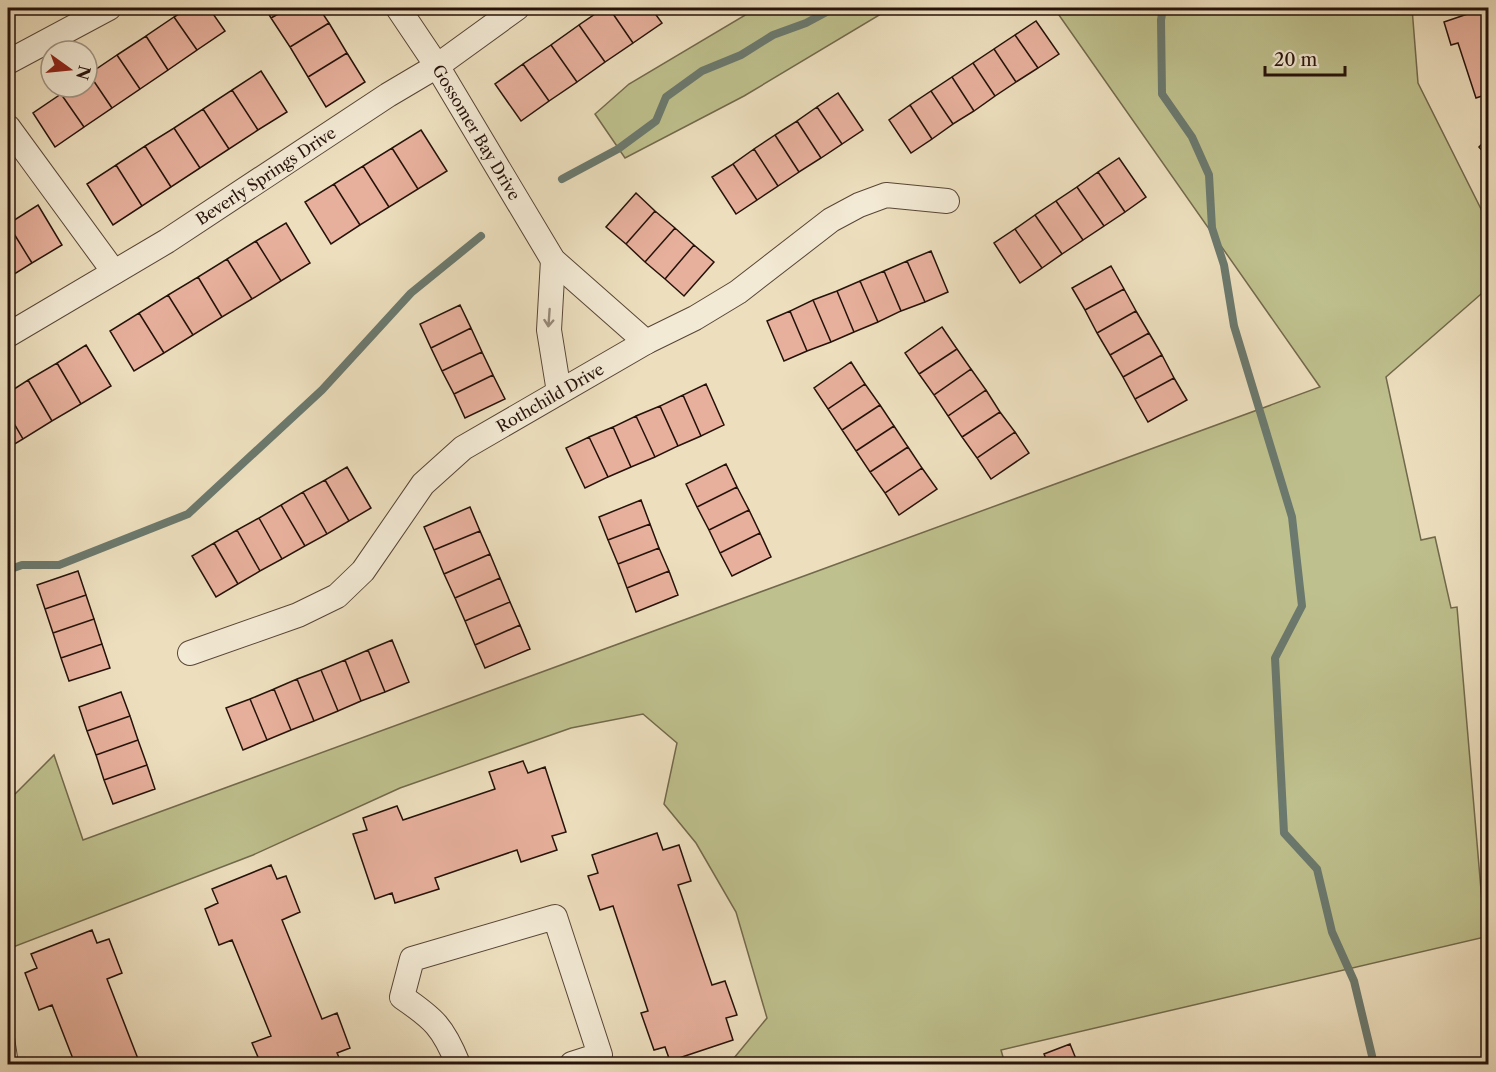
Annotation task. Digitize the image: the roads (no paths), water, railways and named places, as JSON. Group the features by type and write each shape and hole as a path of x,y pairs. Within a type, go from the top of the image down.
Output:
{"street":[{"path":"8,62 109,8"},
{"name":"Gossomer Bay Drive","path":"398,8 437,66 553,260 646,342"},
{"name":"Beverly Springs Drive","path":"8,335 167,242 388,95 437,66 518,8"},
{"path":"8,127 114,272"},
{"name":"Rothchild Drive","path":"190,653 298,615 337,596 363,571 423,484 463,448 646,342 696,318 738,291 831,220 886,195 947,201"},
{"path":"553,260 549,330 559,392"},
{"path":"458,1065 440,1027 402,997 412,959 555,917 600,1055 572,1065"}],"lane":[{"path":"8,1038 12,1065"}],"waterway":[{"path":"562,179 618,149 656,121 666,97 702,71 741,55 773,35 806,23 834,8"},
{"path":"1163,8 1161,20 1162,94 1192,137 1209,175 1212,228 1224,265 1234,326 1292,517 1302,606 1275,658 1284,833 1317,869 1332,932 1354,981 1374,1064"},
{"path":"8,570 22,565 59,565 188,514 322,390 411,293 481,236"}]}
